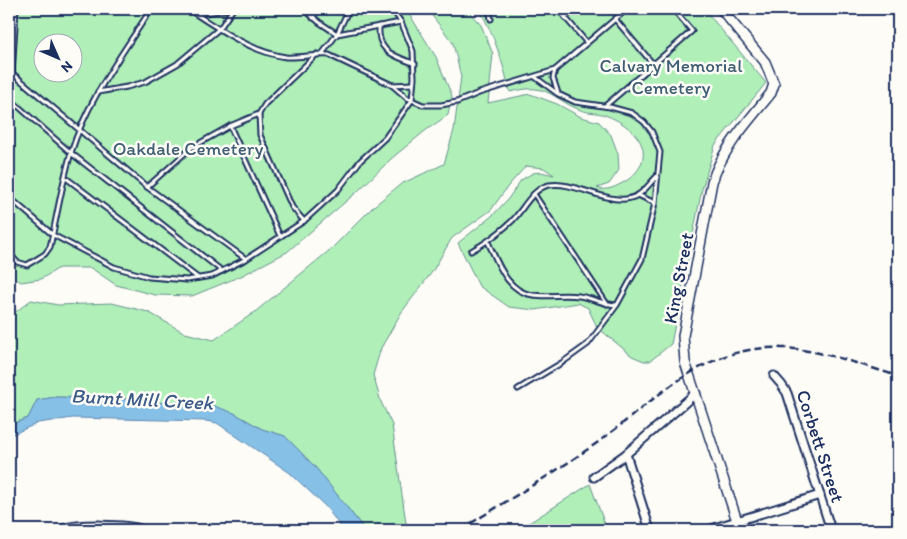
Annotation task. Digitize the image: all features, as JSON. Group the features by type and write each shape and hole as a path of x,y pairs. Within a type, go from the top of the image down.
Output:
{"street":[{"name":"King Street","path":"721,9 770,69 774,88 732,142 721,159 712,182 684,336 685,362 738,526"},
{"name":"Corbett Street","path":"774,376 787,393 831,530"},
{"path":"594,477 626,454 696,393"},
{"path":"626,454 650,530"},
{"path":"708,530 738,526 820,495"},
{"path":"60,530 72,526 130,526 143,530"}],"lane":[{"path":"9,124 16,9"},
{"path":"9,253 17,262 27,265 45,254 50,247 71,153 80,131 98,92 151,9"},
{"path":"188,9 251,46 271,54 288,57 329,55 392,85 412,100 423,105 441,105 463,100 555,70 627,9"},
{"path":"98,92 145,82 178,64 220,28 233,9"},
{"path":"196,14 233,9"},
{"path":"304,9 313,18 337,34 401,22"},
{"path":"313,18 316,9"},
{"path":"304,221 292,207 260,135 259,114 264,104 320,54 337,34 349,9"},
{"path":"9,197 53,235 114,268 149,277 187,280 212,276 246,259 304,221 338,190 360,160 385,138 412,100 415,64 413,52 401,22 392,9"},
{"path":"489,9 491,19"},
{"path":"558,9 587,43"},
{"path":"566,18 576,9"},
{"path":"605,106 692,31 673,9"},
{"path":"614,19 653,64"},
{"path":"9,22 15,27"},
{"path":"379,26 380,42 387,51 415,64"},
{"path":"555,70 552,78 558,94"},
{"path":"12,72 147,187 246,259"},
{"path":"518,389 563,362 588,344 617,305 642,259 655,203 660,152 652,132 644,122 632,114 605,106 575,102 558,94 535,77"},
{"path":"392,85 414,84"},
{"path":"10,99 71,153 222,271"},
{"path":"147,187 191,148 230,126 259,114"},
{"path":"230,126 280,236"},
{"path":"471,251 488,242 513,221 534,194 546,186 560,184 615,199 628,199 638,195 658,176"},
{"path":"66,178 198,278"},
{"path":"534,194 606,304"},
{"path":"638,195 655,203"},
{"path":"488,242 506,279 516,288 531,295 581,297 617,305"}],"green space":[{"name":"Oakdale Cemetery","path":"9,9 406,9 436,57 452,96 448,115 392,158 358,191 287,252 241,276 192,296 155,295 116,285 91,268 59,268 41,279 21,282 9,274"},
{"name":"Calvary Memorial Cemetery","path":"427,9 466,9 481,25 493,54 488,103 530,94 557,104 581,117 599,122 611,135 618,154 619,170 609,184 597,188 601,189 608,189 619,185 637,171 643,157 643,150 637,137 619,121 602,114 581,110 546,92 529,89 510,92 497,49 479,9 704,9 766,83 715,145 702,189 671,344 650,361 644,361 632,356 597,327 588,308 578,303 535,310 509,307 479,286 458,243 493,215 508,199 521,180 533,173 541,172 554,175 544,168 526,166 508,186 491,210 452,238 432,272 401,313 381,348 373,375 381,402 392,425 407,530 365,530 316,468 285,436 262,429 234,413 192,402 155,403 130,399 56,397 37,400 28,418 9,425 9,317 31,300 58,305 112,303 148,312 185,333 214,340 255,312 331,249 374,206 401,184 444,164 454,130 461,77 453,43"},
{"path":"590,484 607,530 518,530"}],"water":[{"path":"56,397 130,399 155,403 192,402 209,404 234,413 262,429 285,436 316,468 365,530 343,530 326,507 290,473 217,423 206,421 73,418 38,423 9,436 9,425 28,418 37,400"}],"railway":[{"path":"460,530 545,478 594,445 653,399 695,370 717,360 740,352 766,348 799,349 833,356 898,376"}],"water label":[{"name":"Burnt Mill Creek","path":"142,399"}]}
